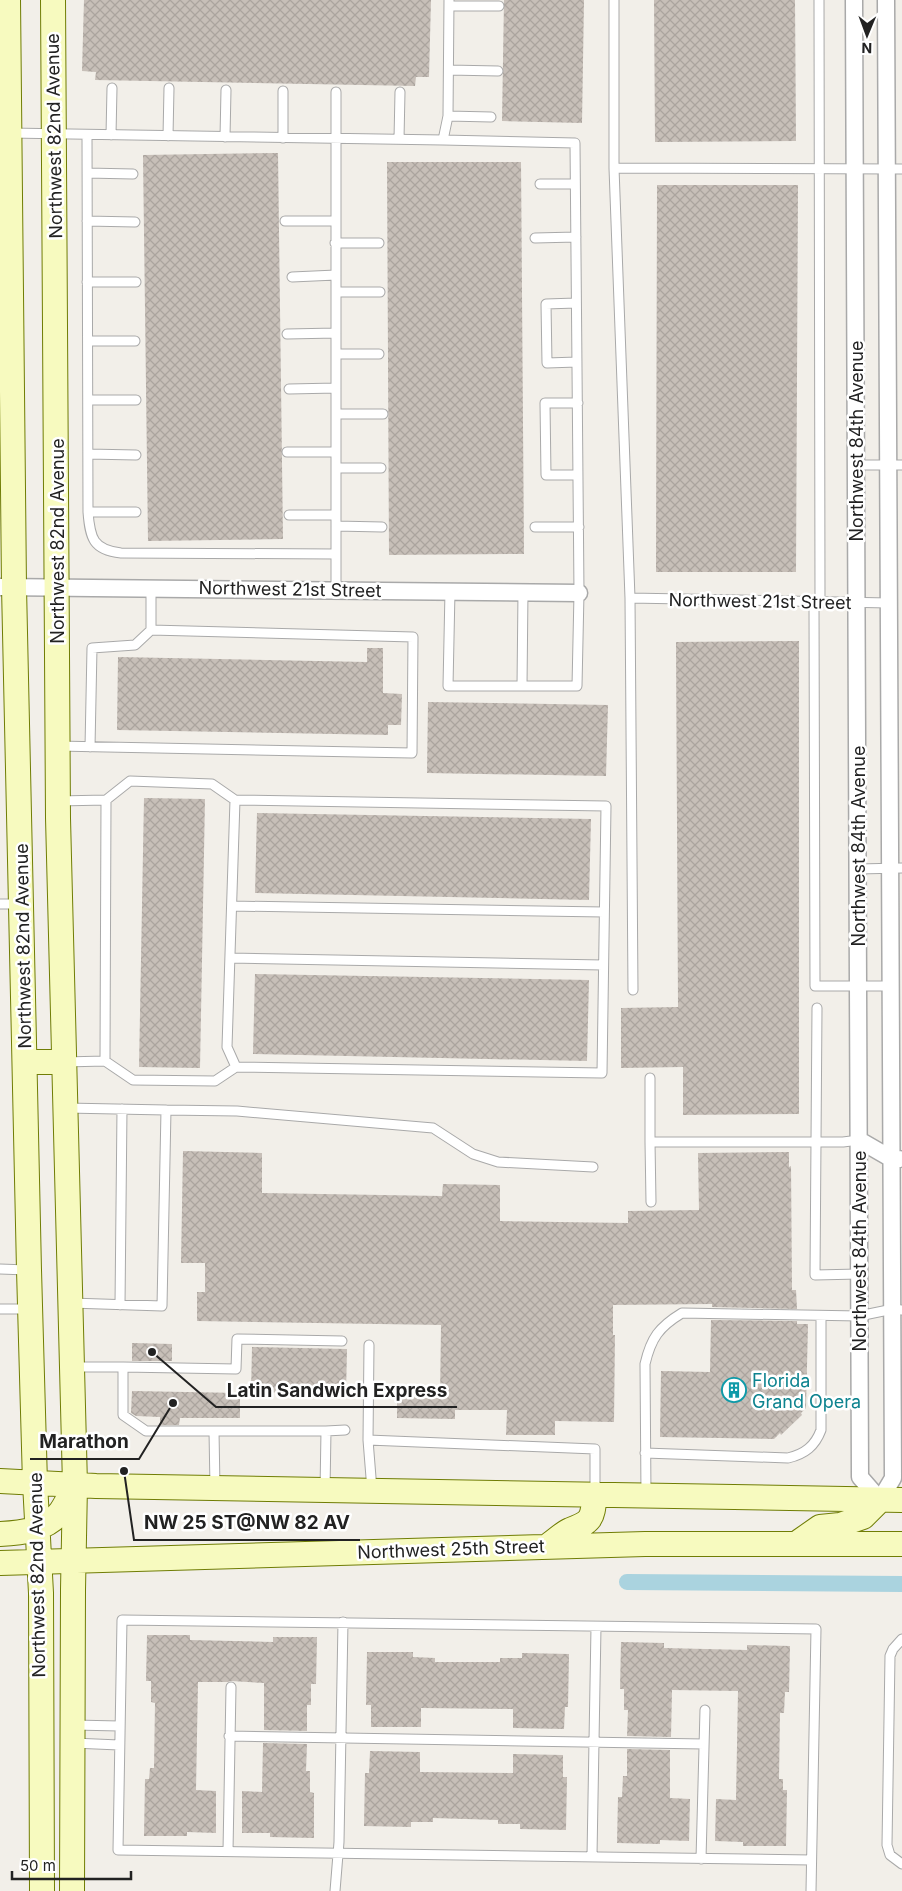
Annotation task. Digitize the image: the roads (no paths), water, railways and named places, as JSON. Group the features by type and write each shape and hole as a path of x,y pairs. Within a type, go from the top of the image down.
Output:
{"street":[{"name":"Northwest 82nd Avenue","path":"7,0 9,133 6,314 7,587 11,904 25,1062 30,1309 39,1563 42,1891"},
{"name":"Northwest 82nd Avenue","path":"53,0 57,746 75,1486 72,1891"},
{"name":"Northwest 84th Avenue","path":"854,0 860,1477 891,1500"},
{"name":"Northwest 84th Avenue","path":"886,0 894,169 895,465 889,603 893,686 896,868 896,921 891,986 897,1134 897,1309 891,1500"},
{"name":"Northwest 21st Street","path":"7,587 151,587 580,593"},
{"path":"25,1062 64,1062"},
{"path":"859,1140 897,1134"},
{"path":"859,1140 897,1159"},
{"path":"0,1481 75,1486 891,1500"},
{"path":"0,1499 35,1483"},
{"path":"0,1534 37,1528 50,1523 60,1512 75,1486"},
{"path":"546,1546 570,1530 584,1525 592,1514 595,1494"},
{"path":"891,1500 891,1510 902,1516"},
{"path":"796,1543 820,1527 840,1525 863,1517 891,1500"},
{"name":"Northwest 25th Street","path":"0,1563 546,1546 796,1543 902,1544"},
{"path":"0,1553 39,1563"}],"lane":[{"path":"0,0 7,0"},
{"path":"614,0 614,168 630,598 633,990"},
{"path":"819,0 820,169 815,986 891,986"},
{"path":"443,140 448,116 449,3 499,6"},
{"path":"448,70 498,71"},
{"path":"111,135 112,88"},
{"path":"168,136 169,88"},
{"path":"225,137 226,90"},
{"path":"283,91 283,138"},
{"path":"336,92 336,589"},
{"path":"399,139 400,92"},
{"path":"448,116 492,117"},
{"path":"9,133 575,143 580,593 577,686 448,686 450,591"},
{"path":"87,135 89,532 102,548 111,552 336,554"},
{"path":"614,168 894,169"},
{"path":"87,173 133,174"},
{"path":"540,184 575,184"},
{"path":"87,221 135,222"},
{"path":"285,221 336,221"},
{"path":"535,238 576,237"},
{"path":"335,243 379,243"},
{"path":"292,276 336,275"},
{"path":"88,282 136,282"},
{"path":"336,292 380,292"},
{"path":"576,303 546,304 547,363 577,362"},
{"path":"286,334 336,333"},
{"path":"88,341 135,341"},
{"path":"336,354 379,354"},
{"path":"289,389 336,388"},
{"path":"88,400 136,400"},
{"path":"578,403 545,403 546,475 578,475"},
{"path":"336,414 383,414"},
{"path":"287,452 336,452"},
{"path":"88,454 136,455"},
{"path":"856,465 895,465"},
{"path":"336,468 381,468"},
{"path":"88,512 136,512"},
{"path":"289,516 336,515"},
{"path":"336,526 382,527"},
{"path":"535,527 579,527"},
{"path":"151,587 151,630"},
{"path":"522,686 523,592"},
{"name":"Northwest 21st Street","path":"630,598 889,603"},
{"path":"57,746 90,747 412,753 413,637 151,630 135,645 92,648 90,747"},
{"path":"58,801 106,800 130,781 212,784 235,800 606,806 602,1073 236,1067 216,1081 133,1080 105,1061 64,1062"},
{"path":"105,1061 106,800"},
{"path":"235,800 227,1047 236,1067"},
{"path":"858,869 896,868"},
{"path":"232,906 604,912"},
{"path":"230,958 603,965"},
{"path":"817,1008 815,1275 859,1274"},
{"path":"650,1078 651,1202"},
{"path":"65,1108 237,1111 433,1128 473,1154 498,1162 592,1168"},
{"path":"120,1304 122,1109"},
{"path":"70,1303 162,1306 166,1110"},
{"path":"650,1142 843,1142 859,1140"},
{"path":"0,1269 29,1270"},
{"path":"0,1309 30,1309"},
{"path":"646,1495 645,1364 649,1348 656,1334 668,1322 682,1313 859,1316 897,1309"},
{"path":"645,1453 788,1458 809,1450 817,1441 822,1430 821,1316"},
{"path":"72,1367 236,1369 237,1339 342,1341"},
{"path":"369,1345 368,1440 372,1490"},
{"path":"124,1367 123,1415 146,1431 345,1430"},
{"path":"325,1490 326,1430"},
{"path":"214,1431 214,1488"},
{"path":"368,1440 596,1449 595,1494"},
{"path":"811,1860 118,1850 122,1620 816,1629 811,1891"},
{"path":"335,1891 338,1853 342,1622"},
{"path":"592,1856 596,1627"},
{"path":"902,1639 892,1649 890,1656 886,1844 890,1855 902,1864"},
{"path":"228,1851 231,1687"},
{"path":"701,1859 705,1710"},
{"path":"73,1734 119,1726"},
{"path":"73,1734 119,1745"},
{"path":"230,1736 704,1744"}],"waterway":[{"path":"627,1582 902,1584"}],"place":[{"name":"Latin Sandwich Express","path":"152,1352"},
{"name":"Florida Grand Opera","path":"734,1390"},
{"name":"Marathon","path":"173,1403"},
{"name":"NW 25 ST@NW 82 AV","path":"124,1471"}]}
